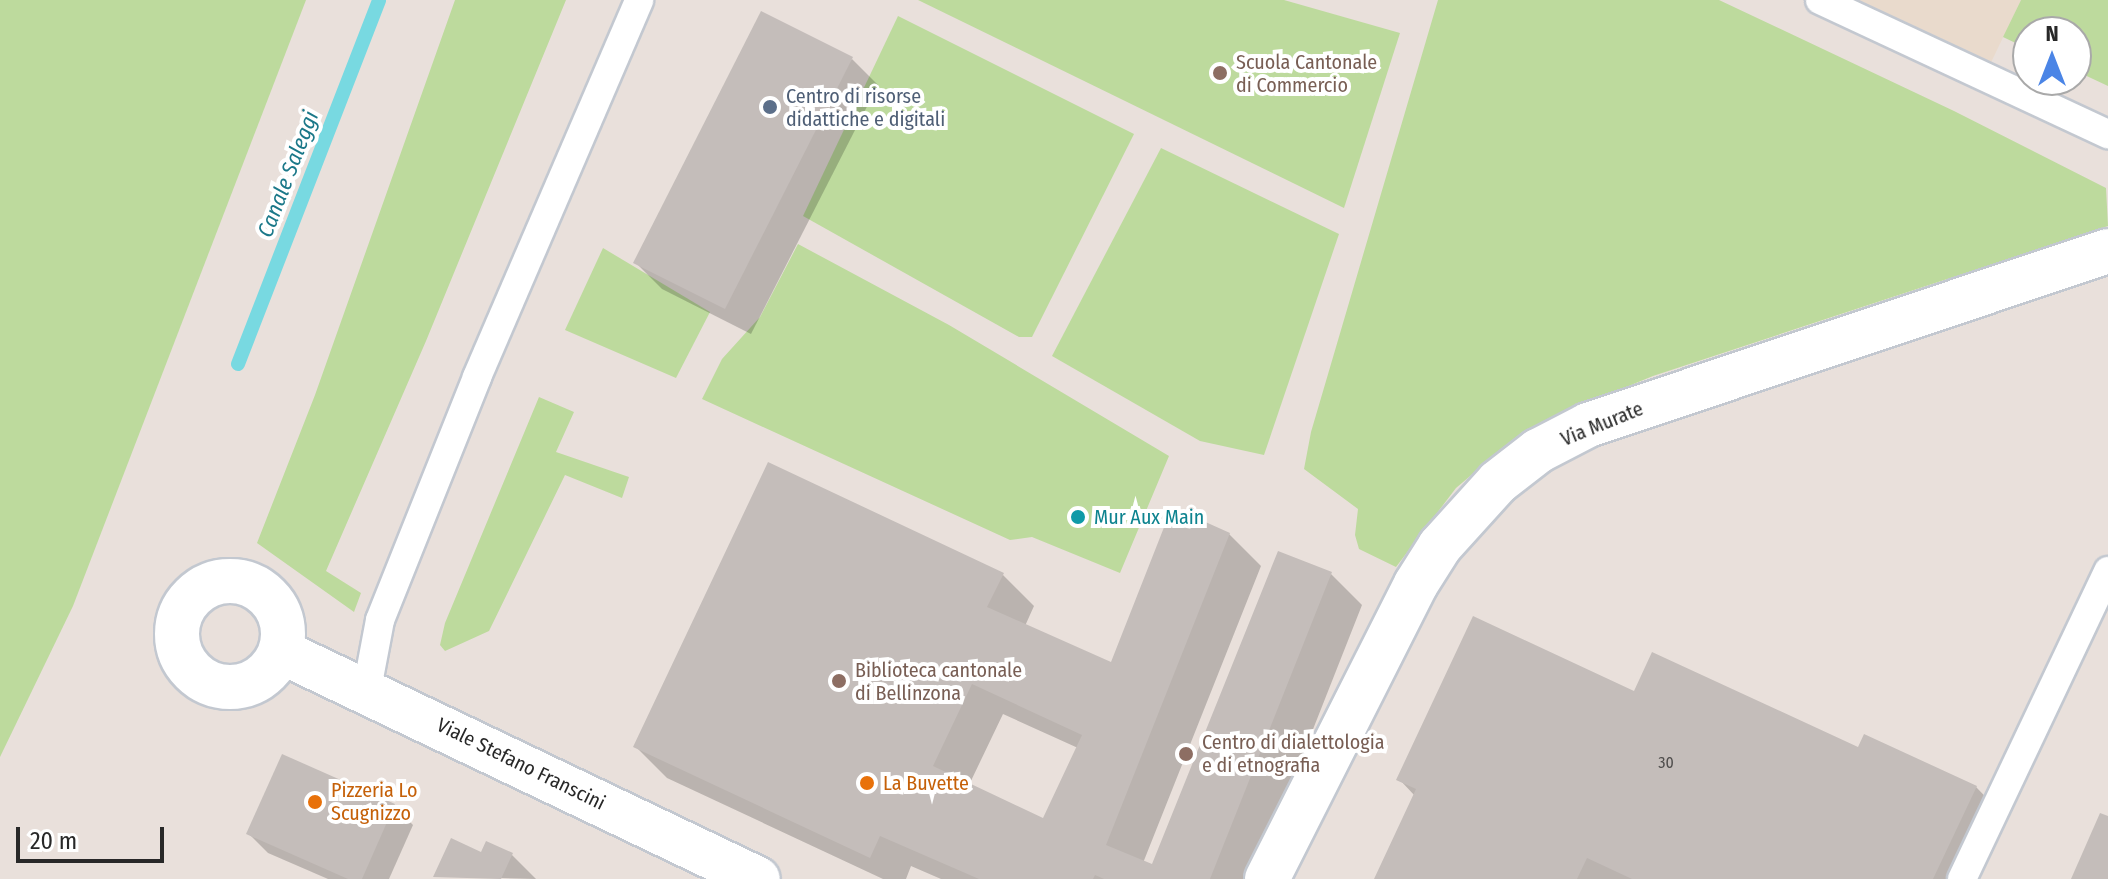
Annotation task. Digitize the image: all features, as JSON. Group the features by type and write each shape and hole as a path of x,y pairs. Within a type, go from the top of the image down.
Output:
{"street":[{"name":"Via Murate","path":"1267,879 1416,584 1465,514 1498,482 1528,459 1588,425 2108,251"},
{"name":"Viale Stefano Franscini","path":"282,652 367,689 758,879"}],"lane":[{"path":"367,689 386,605 477,377 639,0"},
{"path":"1820,0 2108,134"},
{"path":"1962,879 2108,571"}],"shaded area":[{"path":"1835,0 2021,0 1985,75"}],"green space":[{"path":"0,0 306,0 73,606 0,757"},
{"path":"455,0 566,0 426,341 326,571 361,593 354,612 257,543 315,395"},
{"path":"918,0 1284,0 1400,33 1344,208"},
{"path":"1438,0 1719,0 1954,111 2106,188 2108,226 1653,376 1548,419 1501,450 1456,488 1396,567 1359,549 1355,535 1358,509 1304,469 1311,432"},
{"path":"2021,0 2108,0 2108,86 2092,78 2092,16 2013,16"},
{"path":"898,16 1134,134 1032,337 1019,337 803,216"},
{"path":"2012,18 2012,41 2003,37"},
{"path":"1161,148 1339,234 1264,455 1200,441 1052,356"},
{"path":"798,244 949,325 1169,456 1120,573 1032,537 1010,540 702,399 722,359 760,317"},
{"path":"603,248 710,312 676,378 565,330"},
{"path":"539,397 574,412 556,452 629,477 622,498 565,475 489,631 445,651 440,645 445,623"}],"building":[{"path":"761,11 853,57 725,309 633,263"},
{"path":"768,462 1004,573 987,607 1111,662 1172,507 1230,533 1106,845 1152,864 1278,551 1332,572 1210,879 1104,879 1095,875 1093,879 979,879 880,836 870,858 633,747","holes":["972,684 1082,735 1043,818 933,766"]},
{"path":"1473,616 1634,691 1652,652 1858,747 1864,734 1977,786 1933,879 1632,879 1587,858 1577,879 1374,879 1416,789 1396,780"},
{"path":"282,754 395,804 362,879 348,879 246,834"},
{"path":"2100,813 2108,816 2108,879 2071,879"},
{"path":"451,838 481,852 486,841 513,853 501,879 433,877"}],"waterway":[{"name":"Canale Saleggi","path":"238,364 379,0"}],"place":[{"name":"Scuola Cantonale di Commercio","path":"1220,73"},
{"name":"Centro di risorse didattiche e digitali","path":"770,107"},
{"name":"Mur Aux Main","path":"1078,517"},
{"name":"Biblioteca cantonale di Bellinzona","path":"839,681"},
{"name":"Centro di dialettologia e di etnografia","path":"1186,754"},
{"name":"La Buvette","path":"867,783"},
{"name":"Pizzeria Lo Scugnizzo","path":"315,802"}]}
